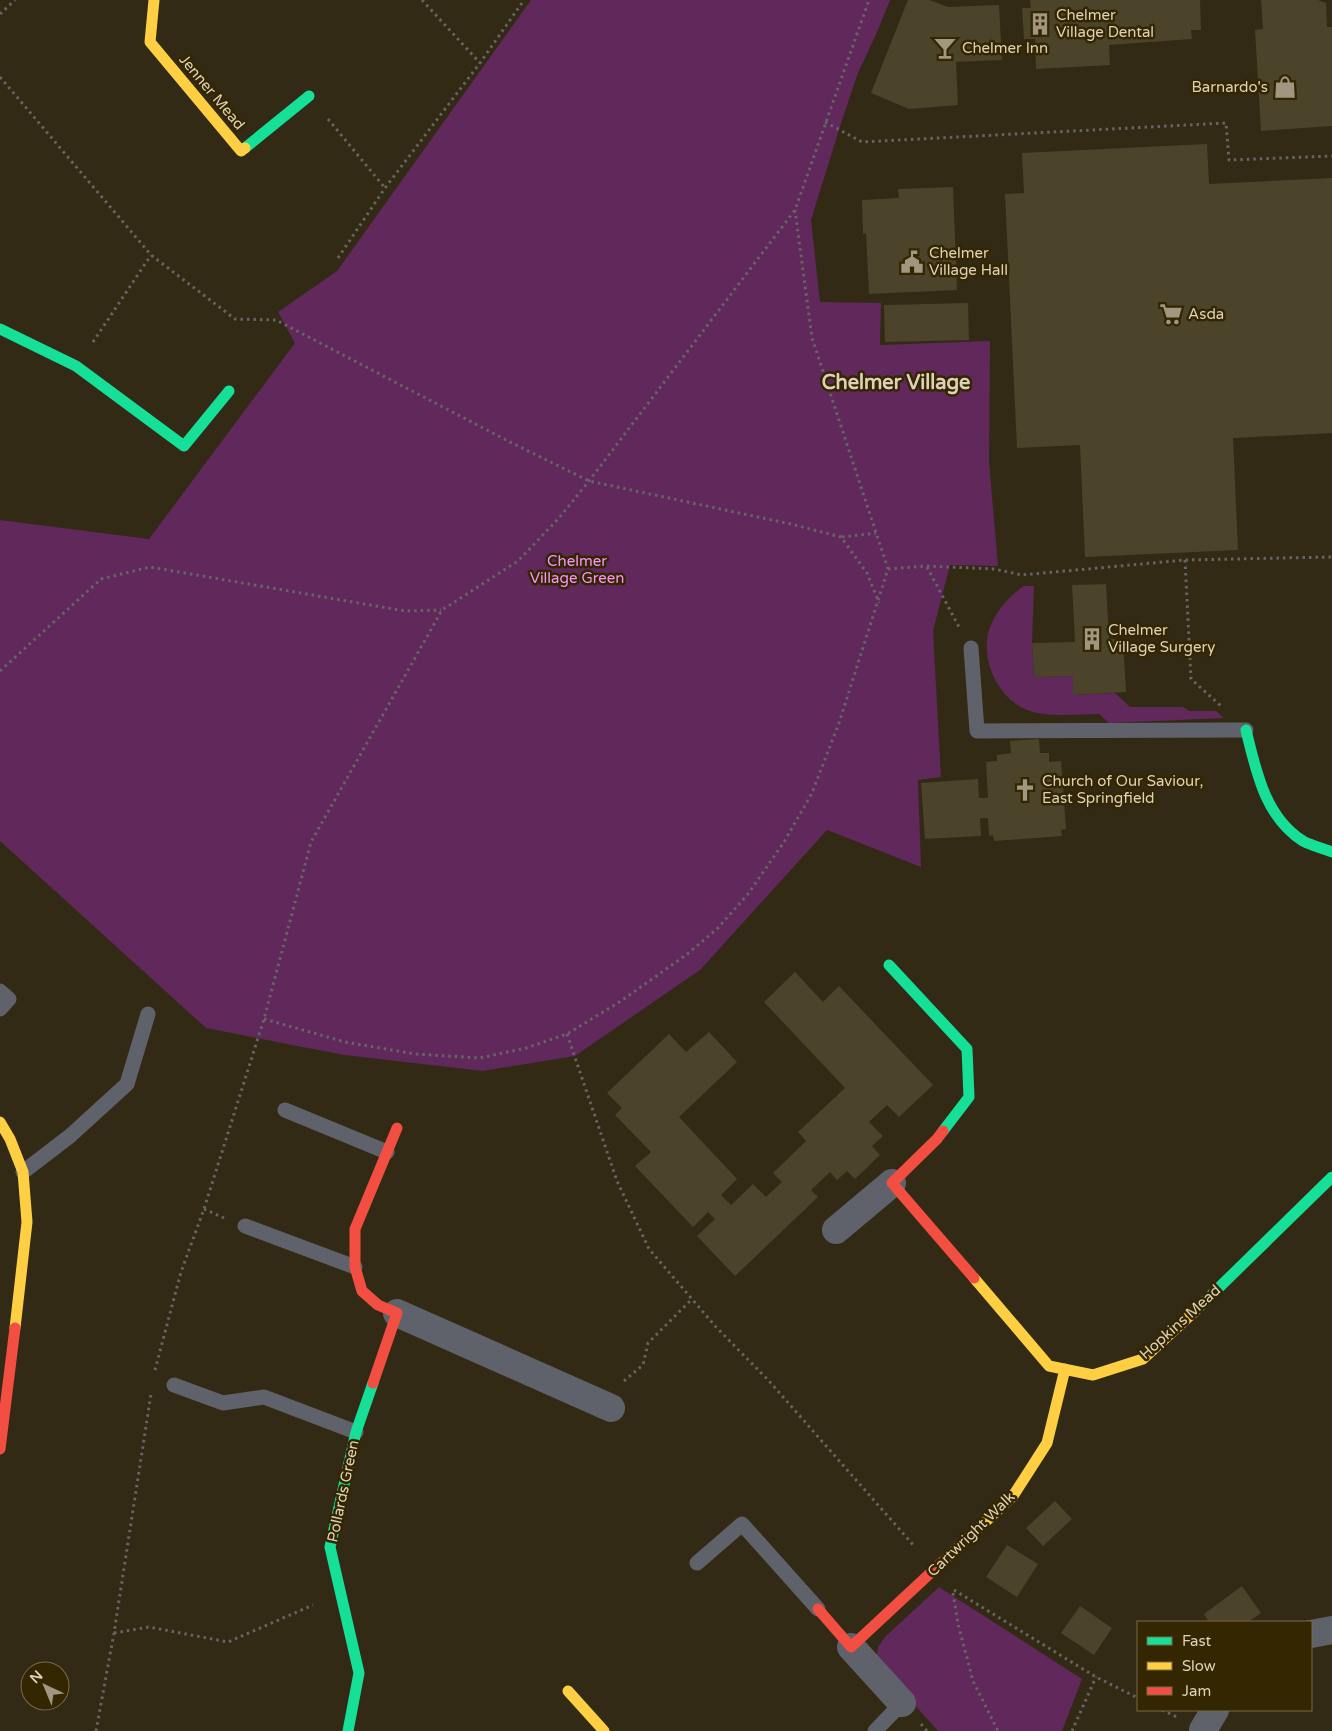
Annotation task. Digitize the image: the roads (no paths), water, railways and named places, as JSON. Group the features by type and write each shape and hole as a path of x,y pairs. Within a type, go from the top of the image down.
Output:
{"street":[{"name":"Jenner Mead","path":"154,0 150,42 241,151 309,96"},
{"path":"0,329 76,366 184,446 229,391"},
{"path":"1246,730 1258,779 1269,805 1285,826 1304,841 1332,852"},
{"path":"836,1230 892,1183 936,1139 970,1097 967,1048 889,965"},
{"path":"0,1122 10,1139 23,1172 27,1222 0,1449"},
{"path":"397,1128 355,1229 354,1267 362,1291 378,1305 611,1408"},
{"name":"Hopkins Mead","path":"892,1183 1049,1366 1093,1375 1143,1359 1332,1177"},
{"name":"Pollards Green","path":"348,1731 359,1672 330,1547 356,1432 397,1313"},
{"name":"Cartwright Walk","path":"851,1647 1013,1496 1047,1443 1065,1369"},
{"path":"818,1609 902,1703"},
{"path":"1312,1634 1332,1630"},
{"path":"568,1691 604,1731"}],"lane":[{"path":"971,648 977,731 1246,730"},
{"path":"0,991 9,999 0,1009"},
{"path":"23,1172 70,1136 127,1084 148,1014"},
{"path":"285,1110 387,1152"},
{"path":"245,1226 354,1267"},
{"path":"174,1386 224,1403 264,1397 356,1432"},
{"path":"697,1564 742,1524 818,1609"},
{"path":"875,1731 902,1703"}],"place":[{"name":"Chelmer Village Dental","path":"1040,24"},
{"name":"Chelmer Inn","path":"945,48"},
{"name":"Barnardo's","path":"1285,87"},
{"name":"Chelmer Village Hall","path":"912,262"},
{"name":"Asda","path":"1171,314"},
{"name":"Chelmer Village Surgery","path":"1092,639"},
{"name":"Church of Our Saviour, East Springfield","path":"1025,790"}],"district":[{"name":"Chelmer Village","path":"896,382"}],"park label":[{"name":"Chelmer Village Green","path":"577,570"}]}
